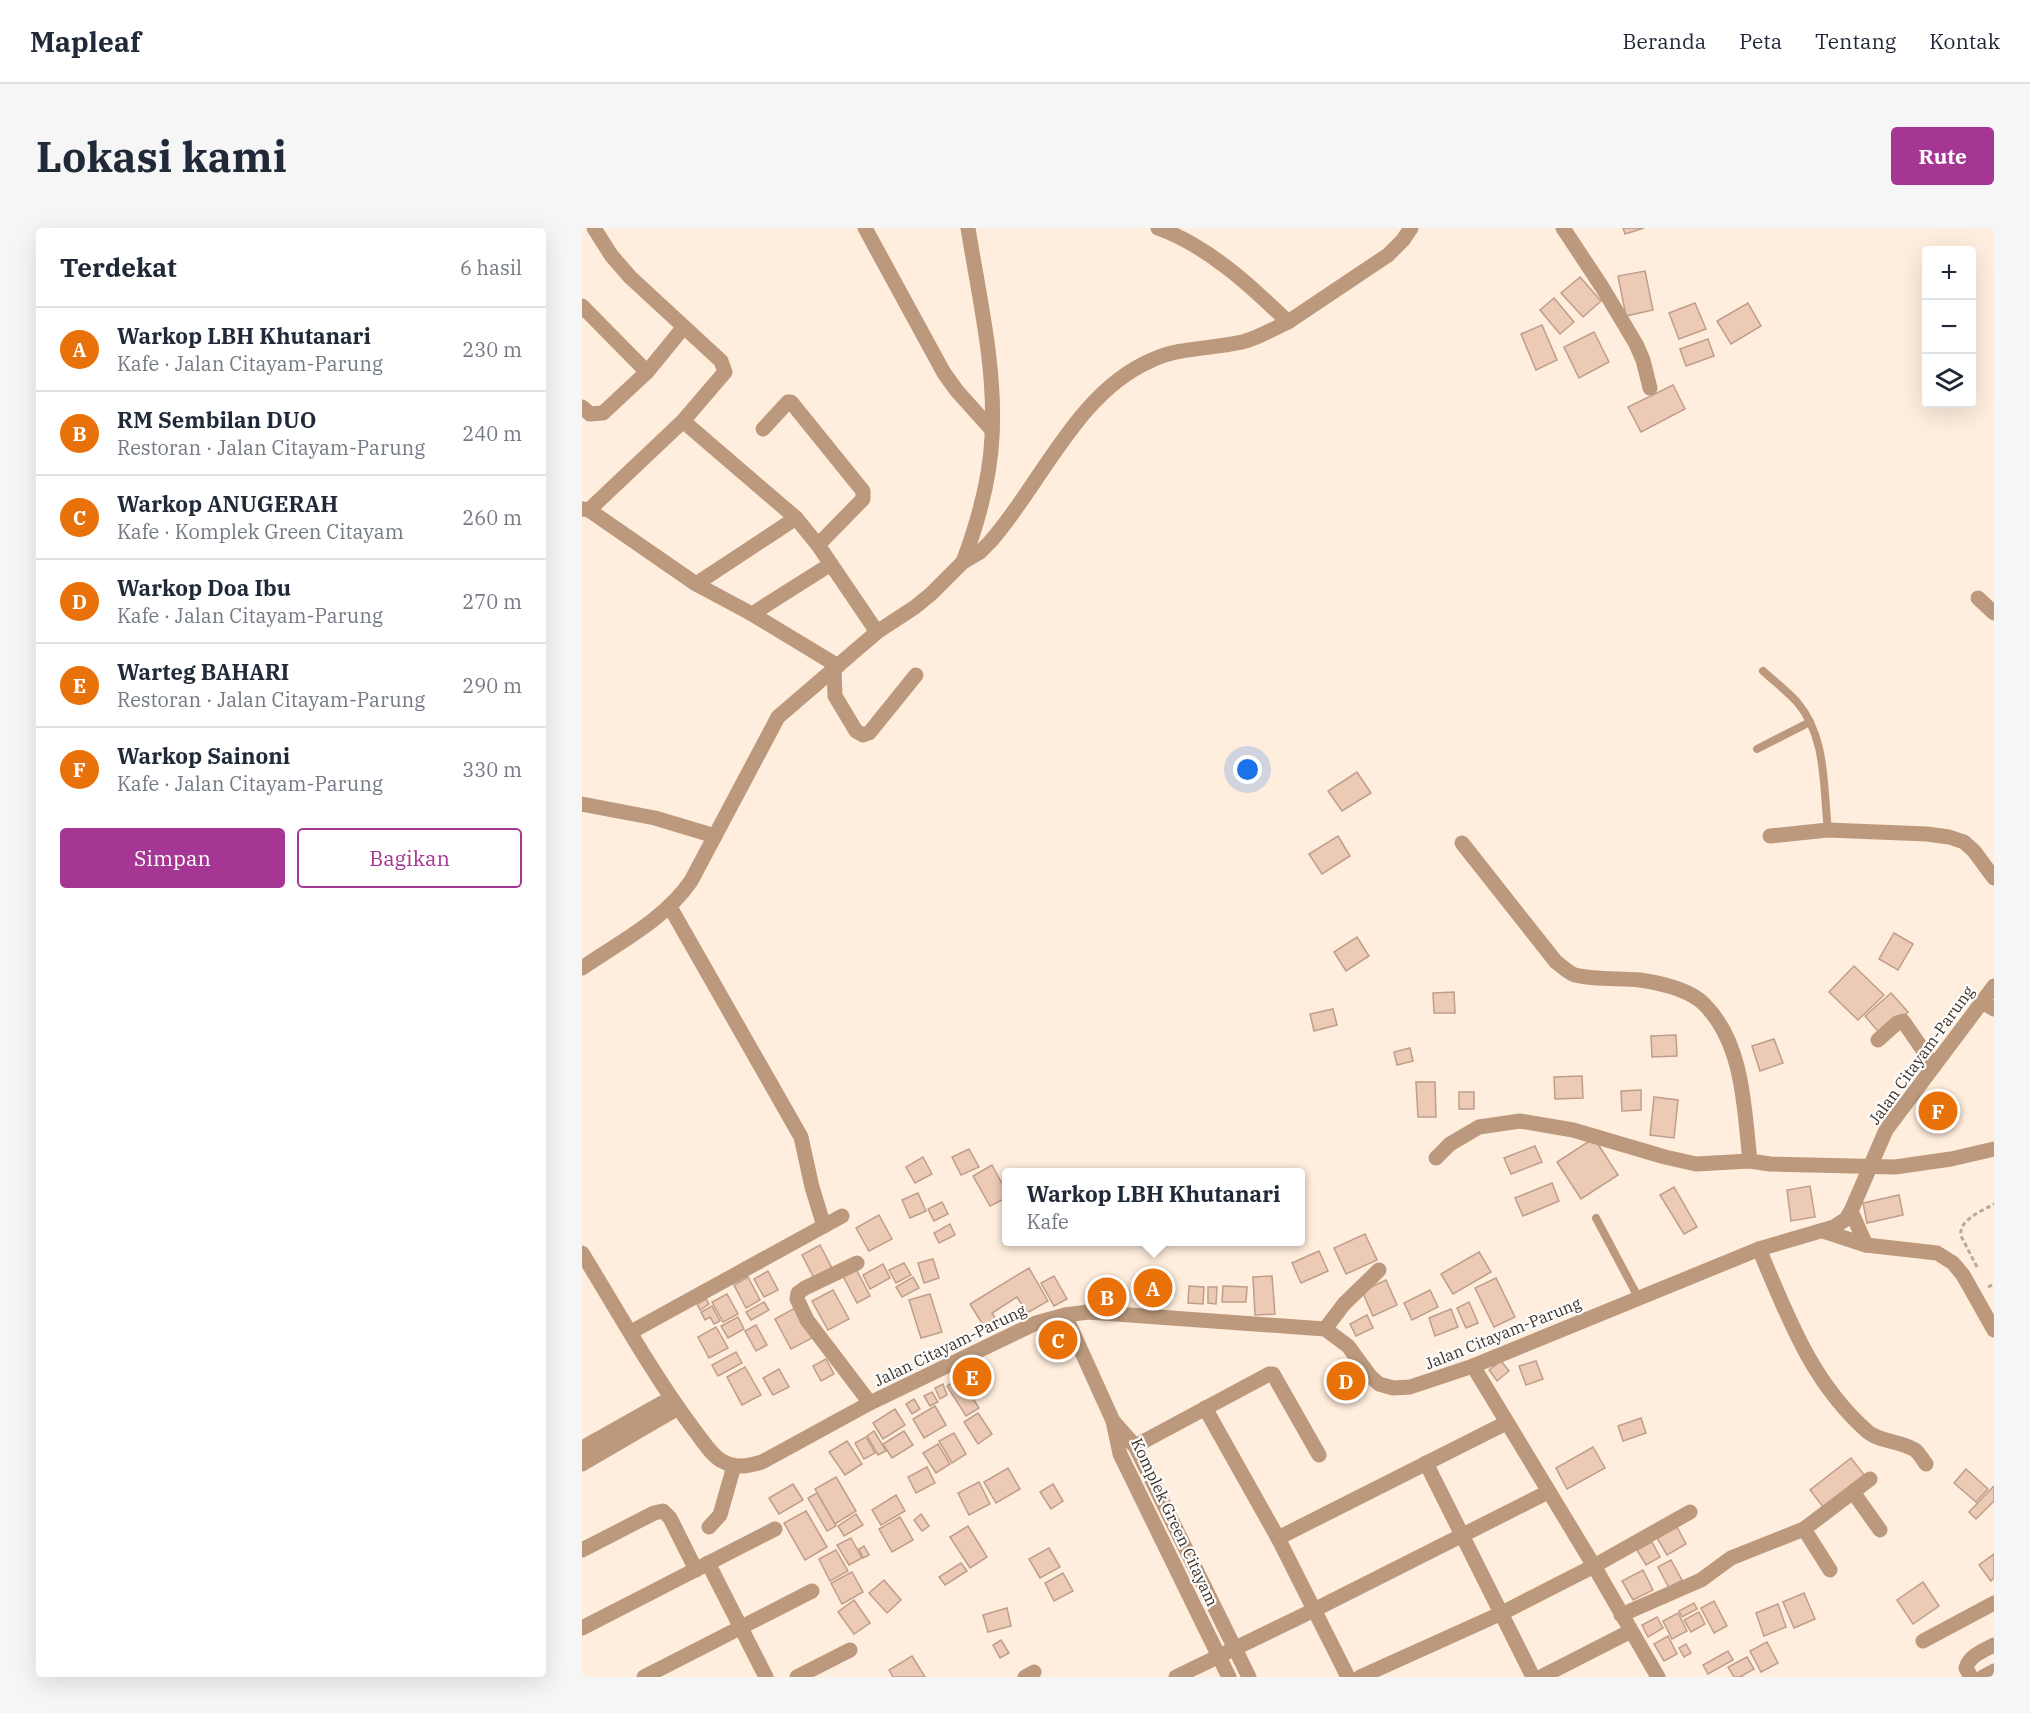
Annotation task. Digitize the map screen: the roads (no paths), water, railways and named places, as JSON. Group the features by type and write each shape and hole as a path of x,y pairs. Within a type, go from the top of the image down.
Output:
{"street":[{"path":"594,228 611,255 630,277 721,361 725,372 683,421 586,510 696,584 752,614 835,673"},
{"path":"865,228 944,373 992,430"},
{"path":"963,562 975,531 984,494 992,430 990,364 968,228"},
{"path":"1158,228 1197,246 1288,322"},
{"path":"582,968 670,907 691,881 778,717 835,673 855,650 877,632 915,608 963,562 981,552 1072,428 1114,383 1135,368 1154,359 1173,353 1243,342 1288,322 1388,255 1411,228"},
{"path":"1563,228 1608,296 1636,344 1643,360 1650,388"},
{"path":"582,306 647,372"},
{"path":"582,407 590,414 603,413 647,372 683,328"},
{"path":"763,429 788,402 791,402 863,491 863,499 818,545"},
{"path":"683,421 796,518 818,545 877,632"},
{"path":"696,584 796,518"},
{"path":"752,614 831,564"},
{"path":"1978,598 1994,614"},
{"path":"835,673 835,696 856,731 863,735 874,727 916,675"},
{"path":"582,804 655,819 715,836"},
{"path":"1770,836 1828,830 1949,837 1964,843 1974,851 1994,878"},
{"path":"1462,843 1556,962 1573,975 1641,980 1678,989 1703,1003 1721,1026 1733,1053 1742,1092 1750,1161"},
{"path":"670,907 801,1137 812,1187 824,1226"},
{"name":"Jalan Citayam-Parung","path":"734,1466 747,1466 762,1462 870,1403 1036,1323 1065,1315 1088,1312 1325,1329 1348,1346 1370,1376 1379,1384 1393,1388 1410,1387 1473,1366 1759,1249 1823,1231 1841,1223 1856,1199 1886,1130 1934,1066 1988,1006 1994,986"},
{"path":"1878,1040 1897,1023 1903,1021 1934,1066"},
{"path":"1436,1158 1450,1144 1479,1127 1520,1121 1573,1130 1644,1152 1696,1164 1750,1161 1770,1164 1895,1167 1951,1159 1994,1149"},
{"path":"1856,1199 1866,1245"},
{"path":"630,1332 842,1216"},
{"path":"1823,1231 1866,1245 1937,1253 1953,1263 1963,1275 1994,1330"},
{"path":"1759,1249 1810,1363 1845,1410 1870,1434 1915,1450 1926,1464"},
{"path":"582,1253 674,1403 710,1452 720,1461 734,1466 723,1508 709,1527"},
{"path":"856,1263 804,1288 798,1293 796,1299 807,1320 870,1403"},
{"path":"1325,1329 1344,1304 1379,1270"},
{"name":"Komplek Green Citayam","path":"1065,1315 1113,1421 1120,1454 1229,1677"},
{"path":"1473,1366 1658,1677"},
{"path":"1135,1446 1266,1375 1273,1374 1319,1455"},
{"path":"582,1448 674,1403"},
{"path":"582,1464 674,1403"},
{"path":"1204,1408 1278,1538 1348,1677"},
{"path":"1113,1421 1135,1446 1249,1677"},
{"path":"1278,1538 1506,1423"},
{"path":"1426,1463 1533,1677"},
{"path":"1621,1615 1701,1580 1731,1558 1803,1529 1870,1479"},
{"path":"1176,1677 1548,1492"},
{"path":"1853,1492 1880,1530"},
{"path":"582,1550 654,1513 663,1511 670,1518 741,1628 766,1677"},
{"path":"1360,1677 1502,1613 1594,1566 1690,1512"},
{"path":"582,1628 775,1529"},
{"path":"1803,1529 1830,1570"},
{"path":"644,1677 812,1591"},
{"path":"1923,1641 1994,1603"},
{"path":"1541,1677 1631,1631"},
{"path":"1971,1677 1966,1668 1967,1662 1994,1645"},
{"path":"797,1677 850,1650"},
{"path":"1983,1677 1994,1671"}],"lane":[{"path":"1763,671 1797,702 1810,722 1822,754 1828,830"},
{"path":"1757,749 1810,722"},
{"path":"1596,1218 1638,1297"}],"place":[{"name":"Warkop Sainoni","path":"1938,1111"},
{"name":"Warkop LBH Khutanari","path":"1153,1288"},
{"name":"RM Sembilan DUO","path":"1107,1297"},
{"name":"Warkop ANUGERAH","path":"1058,1340"},
{"name":"Warteg BAHARI","path":"972,1377"},
{"name":"Warkop Doa Ibu","path":"1346,1381"}]}
